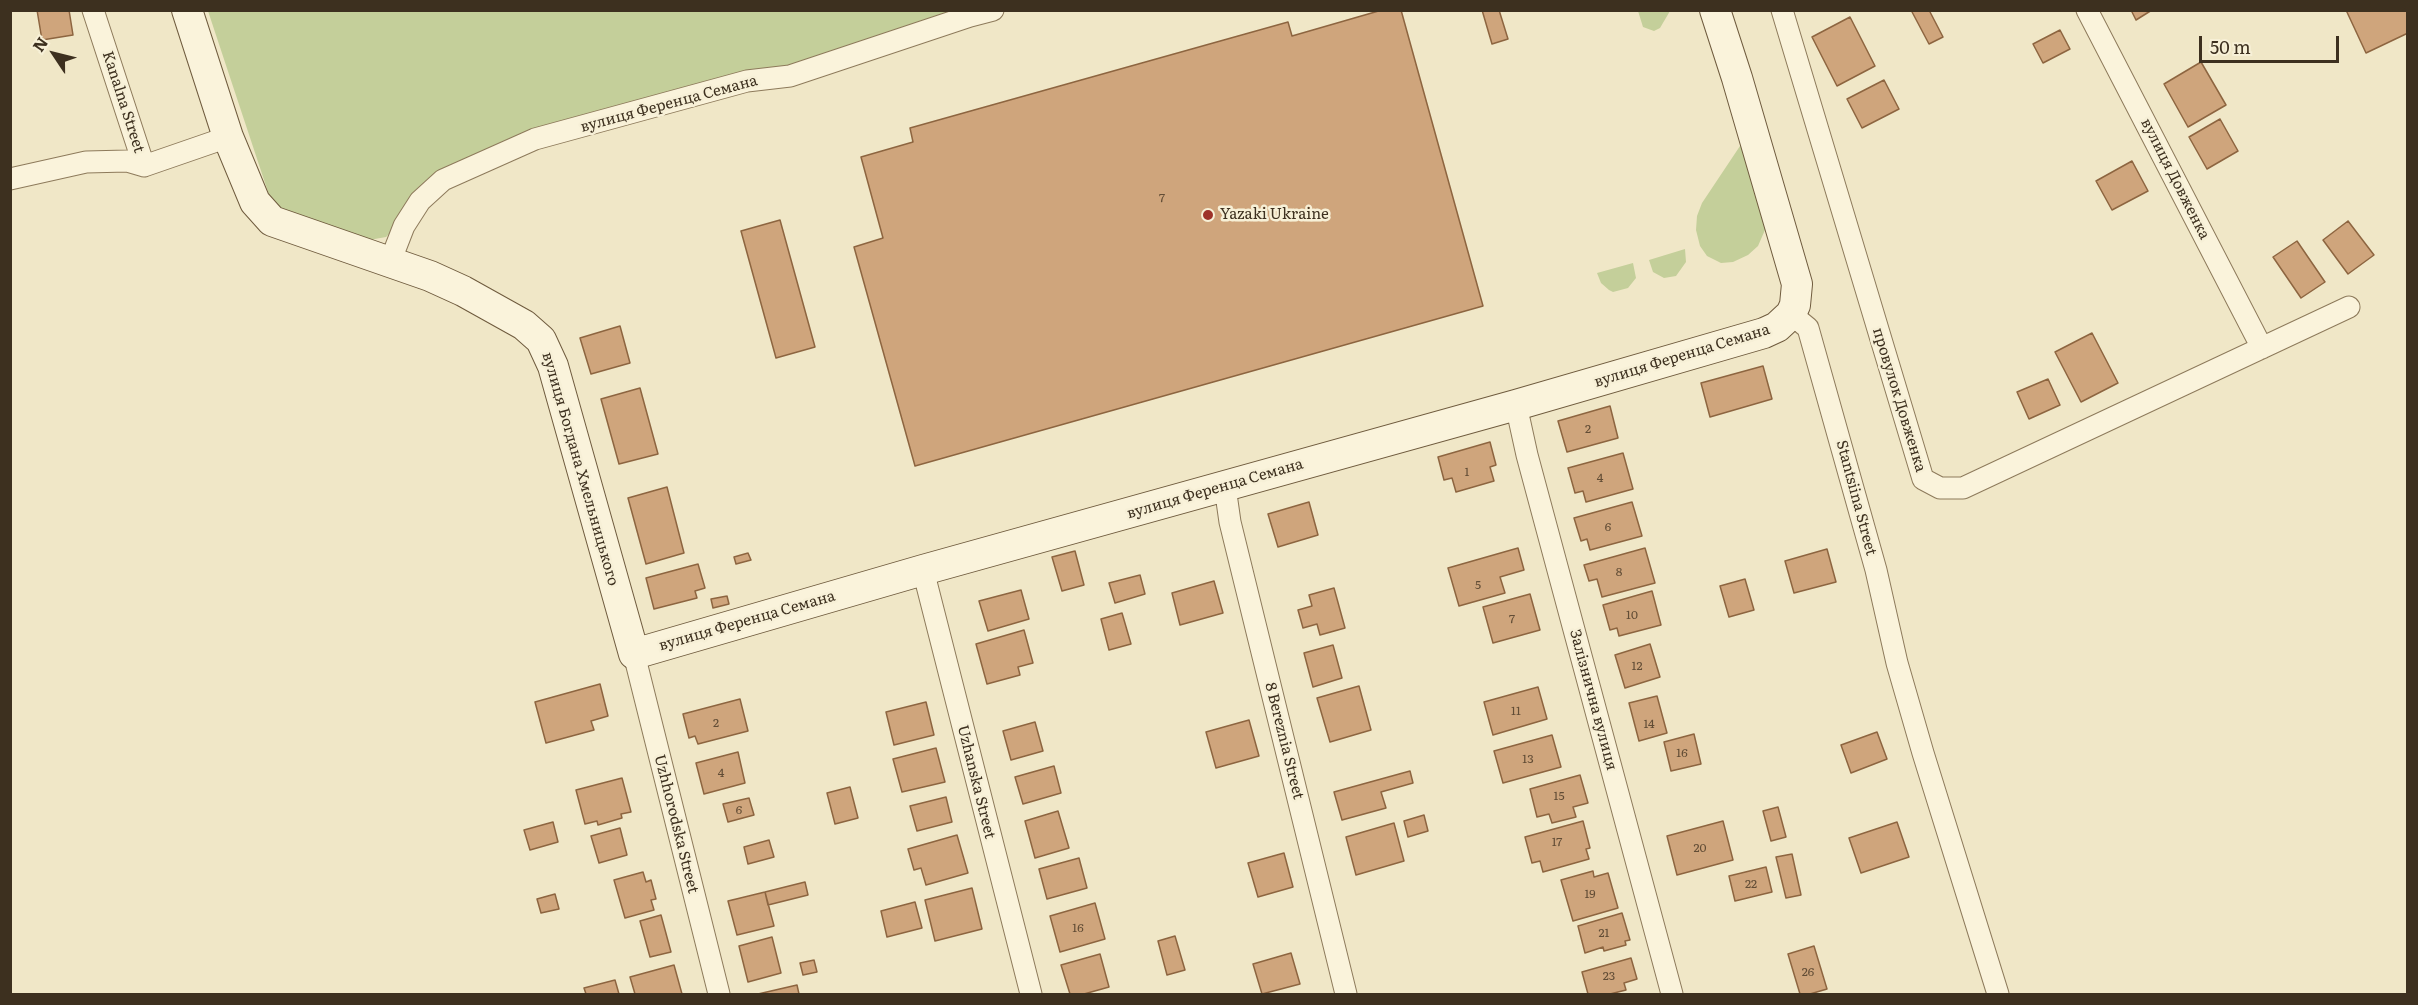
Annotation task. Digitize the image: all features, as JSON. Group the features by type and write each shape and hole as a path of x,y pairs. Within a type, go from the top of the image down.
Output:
{"street":[{"name":"Kanalna Street","path":"93,10 144,166"},
{"name":"вулиця Богдана Хмельницького","path":"187,10 228,136 255,202 272,221 430,276 464,291 524,325 541,340 553,366 634,654"},
{"name":"вулиця Ференца Семана","path":"390,262 404,226 420,201 443,180 535,140 747,81 790,76 993,10"},
{"path":"1714,10 1790,254 1798,296 1791,314"},
{"name":"вулиця Довженка","path":"2087,10 2262,348"},
{"name":"провулок Довженка","path":"1786,12 1923,479 1940,488 1963,488 2349,307"},
{"path":"144,166 228,136"},
{"name":"Kanalna Street","path":"10,179 86,162 128,161 144,166"},
{"name":"вулиця Ференца Семана","path":"634,654 922,570 1225,487 1764,333 1777,327 1791,314"},
{"name":"Stantsiina Street","path":"1791,314 1808,328 1876,570 1897,663 1998,994"},
{"name":"Залізнична вулиця","path":"1516,405 1527,455 1672,994"},
{"name":"8 Bereznia Street","path":"1225,487 1230,522 1346,994"},
{"name":"Uzhanska Street","path":"922,570 1031,994"},
{"name":"Uzhhorodska Street","path":"634,654 719,994"}],"green space":[{"path":"1638,10 1670,11 1660,28 1654,31 1643,27"},
{"path":"208,11 965,11 438,176 386,237 369,240 290,218 271,201"},
{"path":"1742,143 1768,223 1758,246 1748,255 1733,262 1721,263 1707,256 1700,246 1696,230 1697,216 1702,203"},
{"path":"1685,249 1686,262 1676,276 1664,278 1653,272 1649,260"},
{"path":"1633,263 1636,278 1628,288 1613,292 1601,283 1597,273"}],"building":[{"path":"37,10 69,10 73,35 42,40"},
{"path":"1382,10 1401,10 1483,306 915,466 854,247 883,238 861,157 913,142 910,128 1288,22 1292,36"},
{"path":"1482,10 1499,10 1508,39 1492,44"},
{"path":"1911,10 1929,10 1943,37 1929,44"},
{"path":"2131,10 2152,10 2136,20"},
{"path":"2346,10 2407,10 2408,33 2366,53"},
{"path":"1850,17 1875,66 1837,86 1812,37"},
{"path":"2060,30 2070,49 2043,63 2033,44"},
{"path":"2201,62 2226,105 2188,127 2164,84"},
{"path":"1884,80 1899,109 1862,128 1847,99"},
{"path":"2220,119 2238,151 2207,169 2189,137"},
{"path":"2132,161 2148,191 2112,210 2096,181"},
{"path":"780,220 815,347 776,358 741,231"},
{"path":"2348,221 2374,255 2348,274 2323,240"},
{"path":"2297,241 2325,282 2301,298 2273,257"},
{"path":"620,326 630,363 591,374 580,338"},
{"path":"2092,333 2118,383 2081,402 2055,352"},
{"path":"1763,366 1772,399 1710,417 1701,383"},
{"path":"2048,379 2060,405 2029,419 2017,392"},
{"path":"640,388 658,454 619,464 601,399"},
{"path":"1610,406 1618,438 1567,452 1558,421"},
{"path":"1490,442 1496,465 1490,467 1494,481 1456,492 1452,478 1444,480 1438,457"},
{"path":"1623,453 1633,489 1586,502 1583,491 1575,493 1568,468"},
{"path":"667,487 684,553 646,564 628,498"},
{"path":"1309,502 1318,535 1278,547 1268,514"},
{"path":"1632,502 1642,536 1590,550 1587,539 1581,541 1574,518"},
{"path":"1518,548 1524,570 1500,577 1505,593 1459,606 1448,568"},
{"path":"1645,548 1655,583 1602,597 1597,579 1589,581 1584,565"},
{"path":"1827,549 1836,582 1794,593 1785,561"},
{"path":"1075,551 1084,585 1062,591 1052,557"},
{"path":"748,553 751,560 736,564 734,557"},
{"path":"698,564 705,588 695,591 697,598 654,609 646,578"},
{"path":"1140,575 1145,594 1115,603 1109,583"},
{"path":"1745,579 1754,610 1729,617 1720,586"},
{"path":"1214,581 1223,613 1180,625 1172,593"},
{"path":"1334,588 1345,628 1320,635 1317,624 1303,628 1298,610 1312,606 1309,595"},
{"path":"1021,590 1029,619 988,631 979,601"},
{"path":"1652,591 1661,625 1619,636 1617,628 1610,630 1603,605"},
{"path":"1530,594 1540,630 1493,643 1483,607"},
{"path":"727,596 729,604 713,608 711,599"},
{"path":"1122,613 1131,644 1109,650 1101,619"},
{"path":"1024,630 1033,663 1018,667 1020,675 987,684 976,644"},
{"path":"1650,644 1660,677 1625,688 1615,655"},
{"path":"1333,645 1342,678 1313,687 1304,653"},
{"path":"600,684 608,716 591,721 594,730 546,743 535,702"},
{"path":"1359,686 1371,730 1330,742 1317,698"},
{"path":"1538,687 1547,719 1493,735 1484,702"},
{"path":"1657,696 1667,733 1639,741 1629,703"},
{"path":"740,699 748,731 698,744 695,736 689,738 683,714"},
{"path":"926,702 934,735 894,745 886,712"},
{"path":"1249,720 1259,756 1216,768 1206,732"},
{"path":"1035,722 1043,751 1011,760 1003,731"},
{"path":"1877,732 1887,759 1851,773 1841,745"},
{"path":"1694,734 1701,764 1671,771 1664,742"},
{"path":"1552,735 1561,767 1503,783 1494,751"},
{"path":"936,748 945,782 902,792 893,759"},
{"path":"738,752 745,783 704,794 696,763"},
{"path":"1054,766 1061,793 1023,804 1015,777"},
{"path":"1410,771 1413,783 1381,792 1386,808 1342,820 1334,792"},
{"path":"1580,775 1588,803 1573,807 1576,817 1552,823 1549,814 1537,817 1530,789"},
{"path":"622,778 631,812 621,814 622,818 598,825 597,821 585,824 576,790"},
{"path":"850,787 858,818 835,824 827,793"},
{"path":"946,797 952,822 917,831 910,806"},
{"path":"749,798 754,815 728,822 723,804"},
{"path":"1778,807 1786,837 1771,841 1763,811"},
{"path":"1058,811 1069,848 1035,858 1025,821"},
{"path":"1424,815 1428,831 1408,837 1404,821"},
{"path":"1583,821 1590,848 1586,849 1589,859 1543,872 1540,861 1532,863 1525,837"},
{"path":"1723,821 1733,860 1677,875 1667,836"},
{"path":"553,822 558,842 530,850 524,830"},
{"path":"1897,822 1909,857 1861,873 1849,838"},
{"path":"1394,823 1404,861 1356,875 1346,837"},
{"path":"620,828 627,855 599,863 591,836"},
{"path":"957,835 968,873 926,885 921,868 914,870 908,849"},
{"path":"769,840 774,857 748,864 744,847"},
{"path":"1284,853 1293,887 1258,897 1248,863"},
{"path":"1792,854 1801,895 1786,898 1776,857"},
{"path":"1079,858 1087,888 1047,899 1039,869"},
{"path":"1766,867 1772,892 1735,901 1729,876"},
{"path":"1593,871 1594,877 1608,873 1618,908 1573,921 1561,880"},
{"path":"643,872 646,882 651,880 656,899 651,900 654,910 625,918 614,880"},
{"path":"805,882 808,895 768,905 765,892"},
{"path":"972,888 982,929 935,941 925,900"},
{"path":"765,892 774,926 737,935 728,901"},
{"path":"555,894 559,909 541,913 537,899"},
{"path":"915,902 922,928 887,937 881,911"},
{"path":"1095,903 1105,939 1060,952 1050,916"},
{"path":"1622,913 1630,940 1625,941 1626,945 1604,951 1603,947 1585,953 1578,926"},
{"path":"661,915 671,952 650,957 640,921"},
{"path":"1175,936 1185,970 1167,975 1158,941"},
{"path":"772,937 781,973 748,982 739,946"},
{"path":"1814,946 1827,989 1810,994 1800,994 1788,954"},
{"path":"1291,953 1300,984 1262,994 1253,964"},
{"path":"1100,954 1109,987 1084,994 1070,994 1061,965"},
{"path":"1631,958 1637,979 1624,983 1626,990 1610,994 1588,994 1582,972"},
{"path":"814,960 817,972 803,975 800,963"},
{"path":"674,965 682,994 635,994 630,977"},
{"path":"615,980 619,994 586,994 584,988"},
{"path":"797,985 799,994 758,994"}],"place":[{"name":"Yazaki Ukraine","path":"1208,215"}]}
